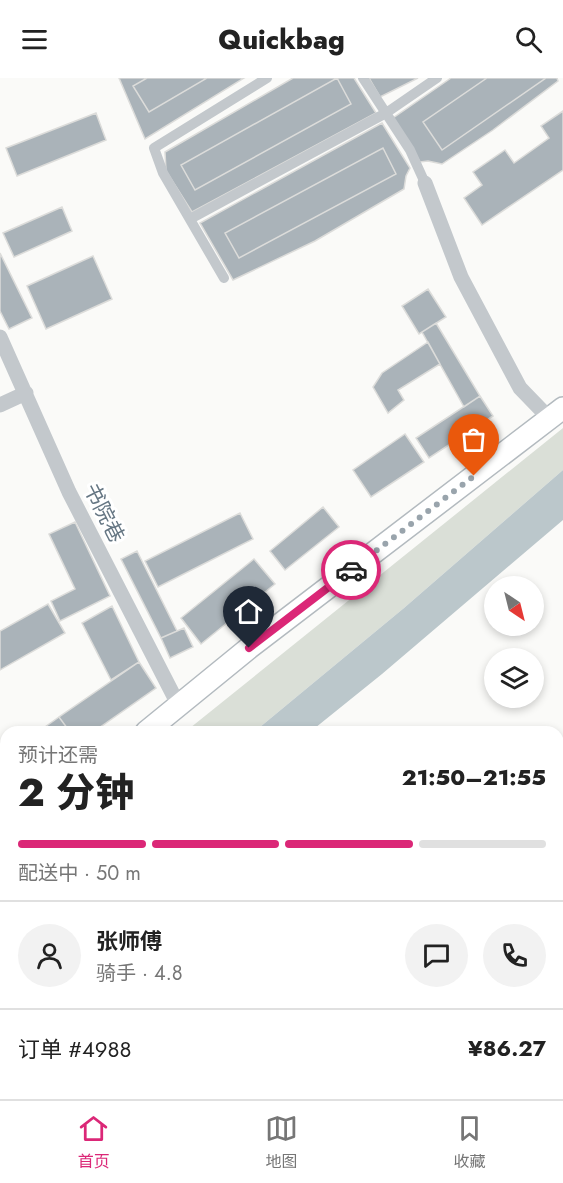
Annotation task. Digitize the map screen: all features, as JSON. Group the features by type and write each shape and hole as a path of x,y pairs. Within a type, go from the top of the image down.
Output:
{"main road":[{"path":"154,726 249,648 556,413"}],"street":[{"path":"225,278 163,173 154,148 267,78"},
{"path":"363,78 410,150 461,277 520,388 556,413"},
{"path":"190,219 386,113 437,78"},
{"name":"书院巷","path":"0,336 69,492 179,706"},
{"path":"0,405 26,393"}],"shaded area":[{"path":"563,428 563,470 404,608 261,726 192,726"},
{"path":"563,470 563,520 497,576 484,576 484,587 382,674 317,726 261,726 404,608"}],"building":[{"path":"119,78 244,78 145,139"},
{"path":"147,78 207,78 149,112 133,86"},
{"path":"293,78 354,78 376,113 192,212 166,171 165,152"},
{"path":"337,78 351,104 195,190 181,165"},
{"path":"369,78 418,78 380,97"},
{"path":"451,78 557,78 558,81 493,130 442,164 420,162 393,118"},
{"path":"487,78 546,78 442,150 423,122"},
{"path":"563,111 563,170 482,225 464,198 482,185 473,172 505,150 514,163 549,138 541,126"},
{"path":"96,113 106,140 17,176 6,148"},
{"path":"382,123 410,168 404,189 315,241 233,280 200,223"},
{"path":"383,148 396,174 239,258 225,233"},
{"path":"62,207 72,231 14,257 3,233"},
{"path":"0,253 32,318 9,329 0,311"},
{"path":"93,256 112,299 46,329 27,286"},
{"path":"428,289 446,317 419,334 402,306"},
{"path":"436,323 480,396 464,407 422,332"},
{"path":"428,342 440,364 398,390 404,400 388,413 373,387 382,373"},
{"path":"480,396 493,416 429,458 416,438"},
{"path":"405,434 424,462 371,497 353,470"},
{"path":"323,507 339,527 285,570 270,551"},
{"path":"240,513 253,539 158,587 145,561"},
{"path":"75,522 110,596 60,621 51,601 75,589 49,534"},
{"path":"137,551 177,631 161,638 121,559"},
{"path":"254,559 275,584 201,644 181,618"},
{"path":"48,604 65,633 0,670 0,631"},
{"path":"112,606 139,662 111,680 82,623"},
{"path":"184,628 193,647 170,658 161,638"},
{"path":"139,662 156,688 102,726 66,726 59,717"},
{"path":"59,717 66,726 46,726"}],"way so far":[{"path":"351,570 474,476"}],"route":[{"path":"249,648 351,570"}]}
